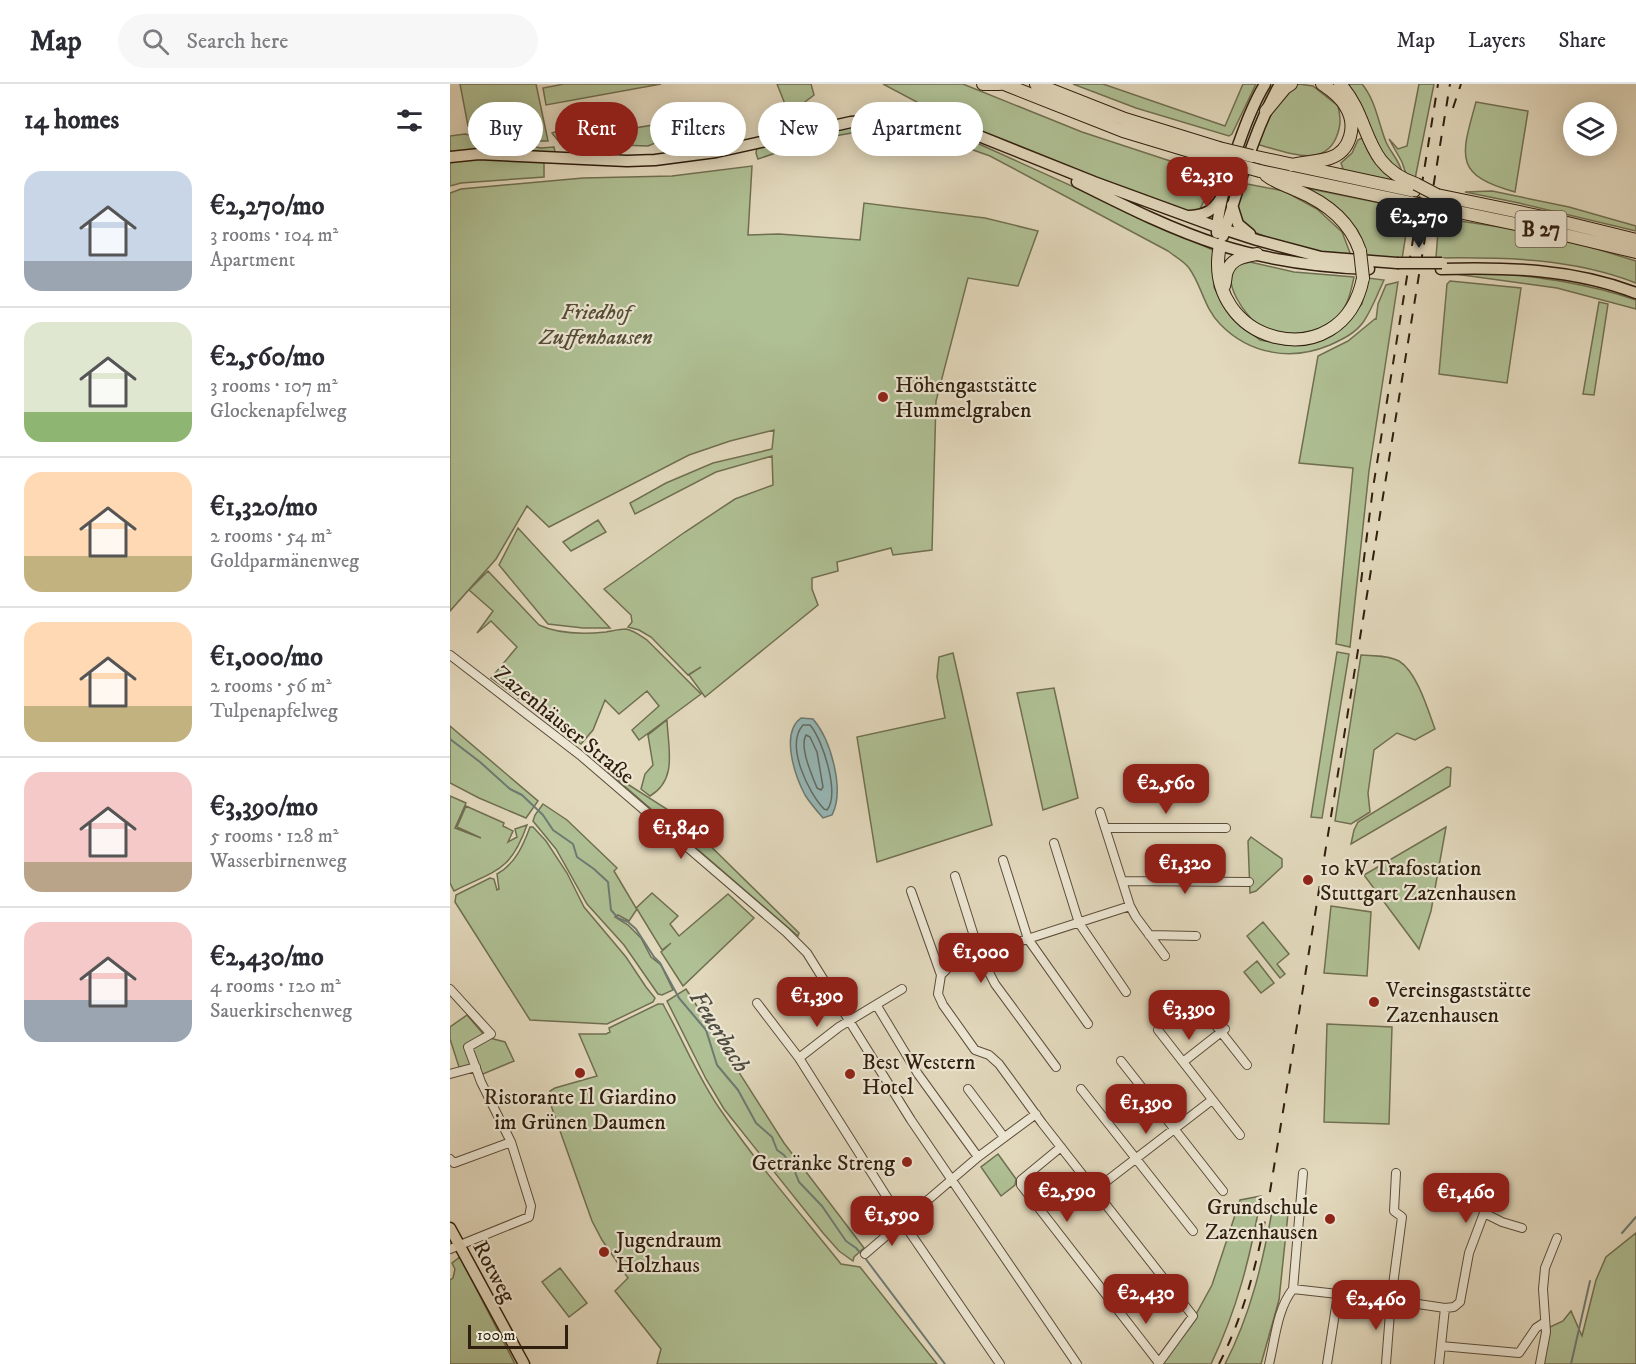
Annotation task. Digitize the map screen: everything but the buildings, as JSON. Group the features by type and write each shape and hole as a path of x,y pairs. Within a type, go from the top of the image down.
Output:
{"highway":[{"name":"B 27","path":"983,84 1002,84 1123,131 1262,165 1414,193"},
{"name":"B 27","path":"1036,84 1218,153"},
{"path":"1266,111 1291,84"},
{"name":"B 27","path":"1262,165 1290,165 1329,159 1342,150 1350,137 1352,122 1346,106 1322,84"},
{"name":"B 27","path":"1334,84 1350,97"},
{"name":"B 27","path":"1340,84 1357,106 1372,148 1381,163 1402,179 1414,193"},
{"name":"B 27","path":"1220,245 1218,264 1222,290 1237,315 1253,329 1273,338 1300,340 1317,336 1338,324 1355,303 1363,278 1360,251 1352,232 1334,213 1308,195 1276,183 1262,165"},
{"name":"B 27","path":"1290,165 1443,200 1540,229 1636,252"},
{"name":"B 27","path":"1443,200 1543,217 1636,240"},
{"path":"1222,290 1227,271 1232,263 1241,257 1257,254"}],"main road":[{"path":"1220,245 1224,192 1250,115 1265,84"},
{"path":"1221,229 1232,205 1245,162 1280,84"},
{"path":"450,157 479,154 627,161 655,160 716,152 851,122 905,118 948,126 1221,229 1257,240 1321,257 1396,266"},
{"path":"995,143 1172,227 1220,245 1257,254 1348,268 1442,266 1540,271 1585,278 1636,293"},
{"path":"1186,216 1199,216 1210,211 1224,192"},
{"path":"1232,205 1238,224 1257,240"},
{"path":"1442,266 1491,262 1563,268 1592,274 1636,288"},
{"name":"Rotweg","path":"450,1228 455,1247 524,1364"}],"street":[{"name":"Zazenhäuser Straße","path":"450,655 580,756 807,952 911,1120 1077,1364"},
{"path":"1100,812 1130,906 1165,956"},
{"path":"1105,828 1226,828"},
{"path":"1054,843 1079,923 1126,992"},
{"path":"1003,860 1028,939 1088,1024"},
{"path":"955,876 980,955 995,984 1056,1067"},
{"path":"1122,881 1249,882"},
{"path":"911,891 941,975 938,994 943,1005 975,1050 994,1058 1193,1316 1159,1363 1020,1185 1021,1180 1061,1147"},
{"path":"941,975 952,964 1130,906"},
{"path":"1149,935 1196,936"},
{"path":"799,1058 850,1021 902,989"},
{"path":"451,992 491,1034 468,1047 481,1082 511,1142 531,1206 529,1216 455,1247"},
{"path":"1195,999 1223,1031 1247,1065"},
{"path":"757,1003 799,1058 902,1221 1000,1364"},
{"path":"877,1006 918,1074 978,1157"},
{"path":"1158,1030 1240,1135"},
{"path":"1183,1062 1223,1031"},
{"path":"1121,1061 1223,1191"},
{"path":"450,1074 476,1066"},
{"path":"968,1089 1004,1137"},
{"path":"1081,1089 1192,1231"},
{"path":"1095,1190 1212,1100"},
{"path":"865,1254 978,1157 1036,1114"},
{"path":"450,1159 454,1163 511,1142"},
{"path":"1269,1364 1282,1309 1293,1289 1304,1173"},
{"path":"1386,1364 1391,1300 1402,1217 1394,1211 1396,1173"},
{"path":"1293,1289 1444,1308 1454,1306 1460,1302 1469,1253 1484,1213 1522,1228"},
{"path":"1540,1364 1546,1332 1543,1289 1545,1268 1557,1238"},
{"path":"1327,1364 1338,1294"},
{"path":"1439,1364 1444,1308"},
{"path":"1441,1346 1519,1353 1536,1328 1545,1322"}],"green space":[{"path":"460,84 536,84 540,102 468,102 468,126"},
{"path":"564,84 661,84 546,105 543,88"},
{"path":"777,84 811,84 814,95 805,102 784,102"},
{"path":"883,84 963,84 1082,132 1216,176 1199,211 1185,212 983,139 983,102 917,102"},
{"path":"1073,84 1103,84 1225,126 1243,84 1256,84 1229,136 1136,108"},
{"path":"1299,84 1313,86 1338,106 1340,126 1330,148 1311,156 1256,144 1272,109 1284,93"},
{"path":"1343,84 1362,84 1367,91 1386,142 1402,172 1385,159"},
{"path":"1419,84 1434,84 1415,179 1406,174 1389,139 1398,149 1407,146"},
{"path":"1476,102 1528,111 1515,192 1481,178 1471,170 1467,161 1465,150 1467,136"},
{"path":"543,117 548,141 543,141"},
{"path":"650,126 650,145 638,146 638,127"},
{"path":"851,127 851,133 839,135 839,128"},
{"path":"468,135 468,150 450,153 450,136"},
{"path":"1364,137 1396,182 1344,172 1341,163 1352,153 1358,140"},
{"path":"983,146 1213,250 1214,287 1222,304 1233,319 1260,340 1286,345 1315,342 1339,328 1362,304 1368,278 1384,280 1364,321 1349,335 1330,345 1301,353 1286,354 1258,348 1245,343 1220,324 1210,311 1189,268 1182,261 1168,251 983,154"},
{"path":"554,147 555,152 543,152 543,148"},
{"path":"757,147 758,156 767,156 758,159"},
{"path":"479,158 544,162 544,177 461,183 450,186 450,161"},
{"name":"Friedhof Zuffenhausen","path":"752,166 748,235 779,234 860,240 864,203 985,218 1038,231 1018,286 968,278 936,401 932,550 893,555 891,548 837,562 838,571 812,578 812,589 818,605 705,697 689,675 701,667 688,675 651,637 628,627 632,622 631,615 604,589 735,499 773,485 772,456 716,472 635,514 630,503 666,483 713,463 772,449 774,430 730,441 689,455 549,527 527,506 496,559 450,611 450,193 461,189 583,178 672,176"},
{"path":"1242,183 1284,191 1317,209 1342,232 1352,258 1296,247 1243,227 1235,207"},
{"path":"1306,188 1410,209 1402,259 1367,258 1358,232 1332,205"},
{"path":"1492,191 1569,207 1636,226 1636,231 1465,192"},
{"path":"1439,218 1514,229 1571,241 1636,261 1636,283 1587,268 1563,264 1512,259 1436,258"},
{"path":"1250,262 1294,272 1354,277 1344,308 1330,322 1311,331 1279,332 1259,325 1236,298 1231,280 1232,272 1237,266"},
{"path":"1491,272 1600,289 1636,300 1636,309 1557,288 1455,274"},
{"path":"1450,281 1521,288 1507,383 1439,374 1447,284"},
{"path":"1398,282 1369,471 1350,647 1336,644 1353,468 1299,463 1318,356 1348,341 1376,318 1376,320 1378,304 1386,285"},
{"path":"1599,302 1608,304 1594,395 1583,394"},
{"path":"598,520 606,532 571,551 563,542"},
{"path":"518,528 610,628 548,624 499,565"},
{"path":"488,571 539,625 572,633 598,633 626,629 631,631 647,640 701,694 639,740 632,730 659,706 647,691 619,714 605,700 593,730 581,744 491,678 517,647 491,621 477,633 493,611 469,590"},
{"path":"1337,652 1349,654 1322,818 1311,817"},
{"path":"953,653 992,825 877,862 857,737 945,718 937,677 939,657"},
{"path":"1361,655 1390,658 1405,666 1421,692 1435,729 1415,740 1397,733 1374,750 1368,793 1370,812 1351,824 1335,821"},
{"path":"1054,688 1078,798 1043,810 1017,693"},
{"path":"667,720 668,772 659,789 650,796 641,789 645,774 653,765 648,735"},
{"path":"450,726 538,801 526,818 450,783"},
{"path":"1447,767 1451,768 1450,786 1351,844 1358,822"},
{"path":"607,771 684,820 799,933 798,936"},
{"path":"450,796 466,803 455,828 481,838 457,827 466,806 504,823 503,826 513,831 508,842 517,837 515,829 527,825 514,853 500,868 454,891 450,883"},
{"path":"543,804 567,820 617,868 614,871 636,908 652,893 678,916 670,924 679,936 728,894 754,918 683,986 661,952 671,943 662,950 637,909 629,921 618,915 615,917 628,925 641,938 651,957 661,965 673,990 662,995 658,994 624,945 587,904 556,849 533,821"},
{"path":"530,827 533,827 546,841 567,873 584,907 626,957 655,998 653,1002 607,1024 530,1020 455,902 456,895 490,878 494,879 497,890 499,889 497,874 514,860"},
{"path":"1446,827 1431,911 1419,949 1364,875"},
{"path":"1251,837 1282,859 1282,867 1256,891 1250,893 1248,841"},
{"path":"1331,906 1371,912 1367,976 1324,973"},
{"path":"1263,922 1289,954 1277,964 1285,974 1280,978 1247,936"},
{"path":"1257,961 1274,983 1261,993 1244,972"},
{"path":"686,989 784,1143 864,1248 854,1257 853,1261 839,1251 823,1233 724,1109 706,1079 667,1001"},
{"path":"658,1004 663,1004 714,1100 765,1170 841,1264 860,1267 937,1364 657,1364 661,1349 615,1291 628,1278 592,1221 548,1097 550,1091 555,1088 597,1076 579,1034 606,1034 610,1032 609,1028"},
{"path":"467,1015 486,1037 505,1042 514,1061 483,1074 467,1067 459,1067 450,1039 450,1027"},
{"path":"1327,1024 1392,1027 1389,1124 1324,1122"},
{"path":"998,1154 1016,1179 1015,1185 1001,1196 981,1167"},
{"path":"1261,1196 1242,1282 1211,1364 1161,1364 1189,1327 1212,1285 1240,1200"},
{"path":"1289,1204 1279,1300 1261,1364 1225,1364 1249,1307 1273,1206"},
{"path":"1636,1233 1636,1364 1543,1364 1550,1327 1563,1321 1571,1311 1582,1336 1596,1280 1606,1257"},
{"path":"460,1257 515,1364 450,1364 450,1280 453,1278 455,1269 452,1263"},
{"path":"560,1268 587,1303 569,1317 542,1282"}],"water":[{"path":"801,718 813,719 820,728 834,766 836,805 832,815 823,818 805,795 791,755 791,734"}],"waterway":[{"name":"Feuerbach","path":"450,739 510,789 522,795 543,815 553,830 573,844 577,857 608,882 611,910 618,918 628,922 636,929 660,963 679,998 706,1030 717,1065 738,1090 756,1123 772,1137 777,1150 793,1167 799,1182 822,1206 846,1241 865,1258 945,1364"},
{"path":"1622,1233 1636,1217"},
{"path":"1571,1364 1590,1281"}],"railway":[{"path":"1361,582 1373,488 1438,84"},
{"path":"1219,1364 1236,1327 1249,1289 1267,1210 1450,84"},
{"path":"1453,108 1461,84"}],"place":[{"name":"Höhengaststätte Hummelgraben","path":"883,397"},
{"name":"10 kV Trafostation Stuttgart Zazenhausen","path":"1308,880"},
{"name":"Vereinsgaststätte Zazenhausen","path":"1374,1002"},
{"name":"Ristorante Il Giardino im Grünen Daumen","path":"580,1073"},
{"name":"Best Western Hotel","path":"850,1074"},
{"name":"Getränke Streng","path":"907,1162"},
{"name":"Grundschule Zazenhausen","path":"1330,1219"},
{"name":"Jugendraum Holzhaus","path":"604,1252"}]}
